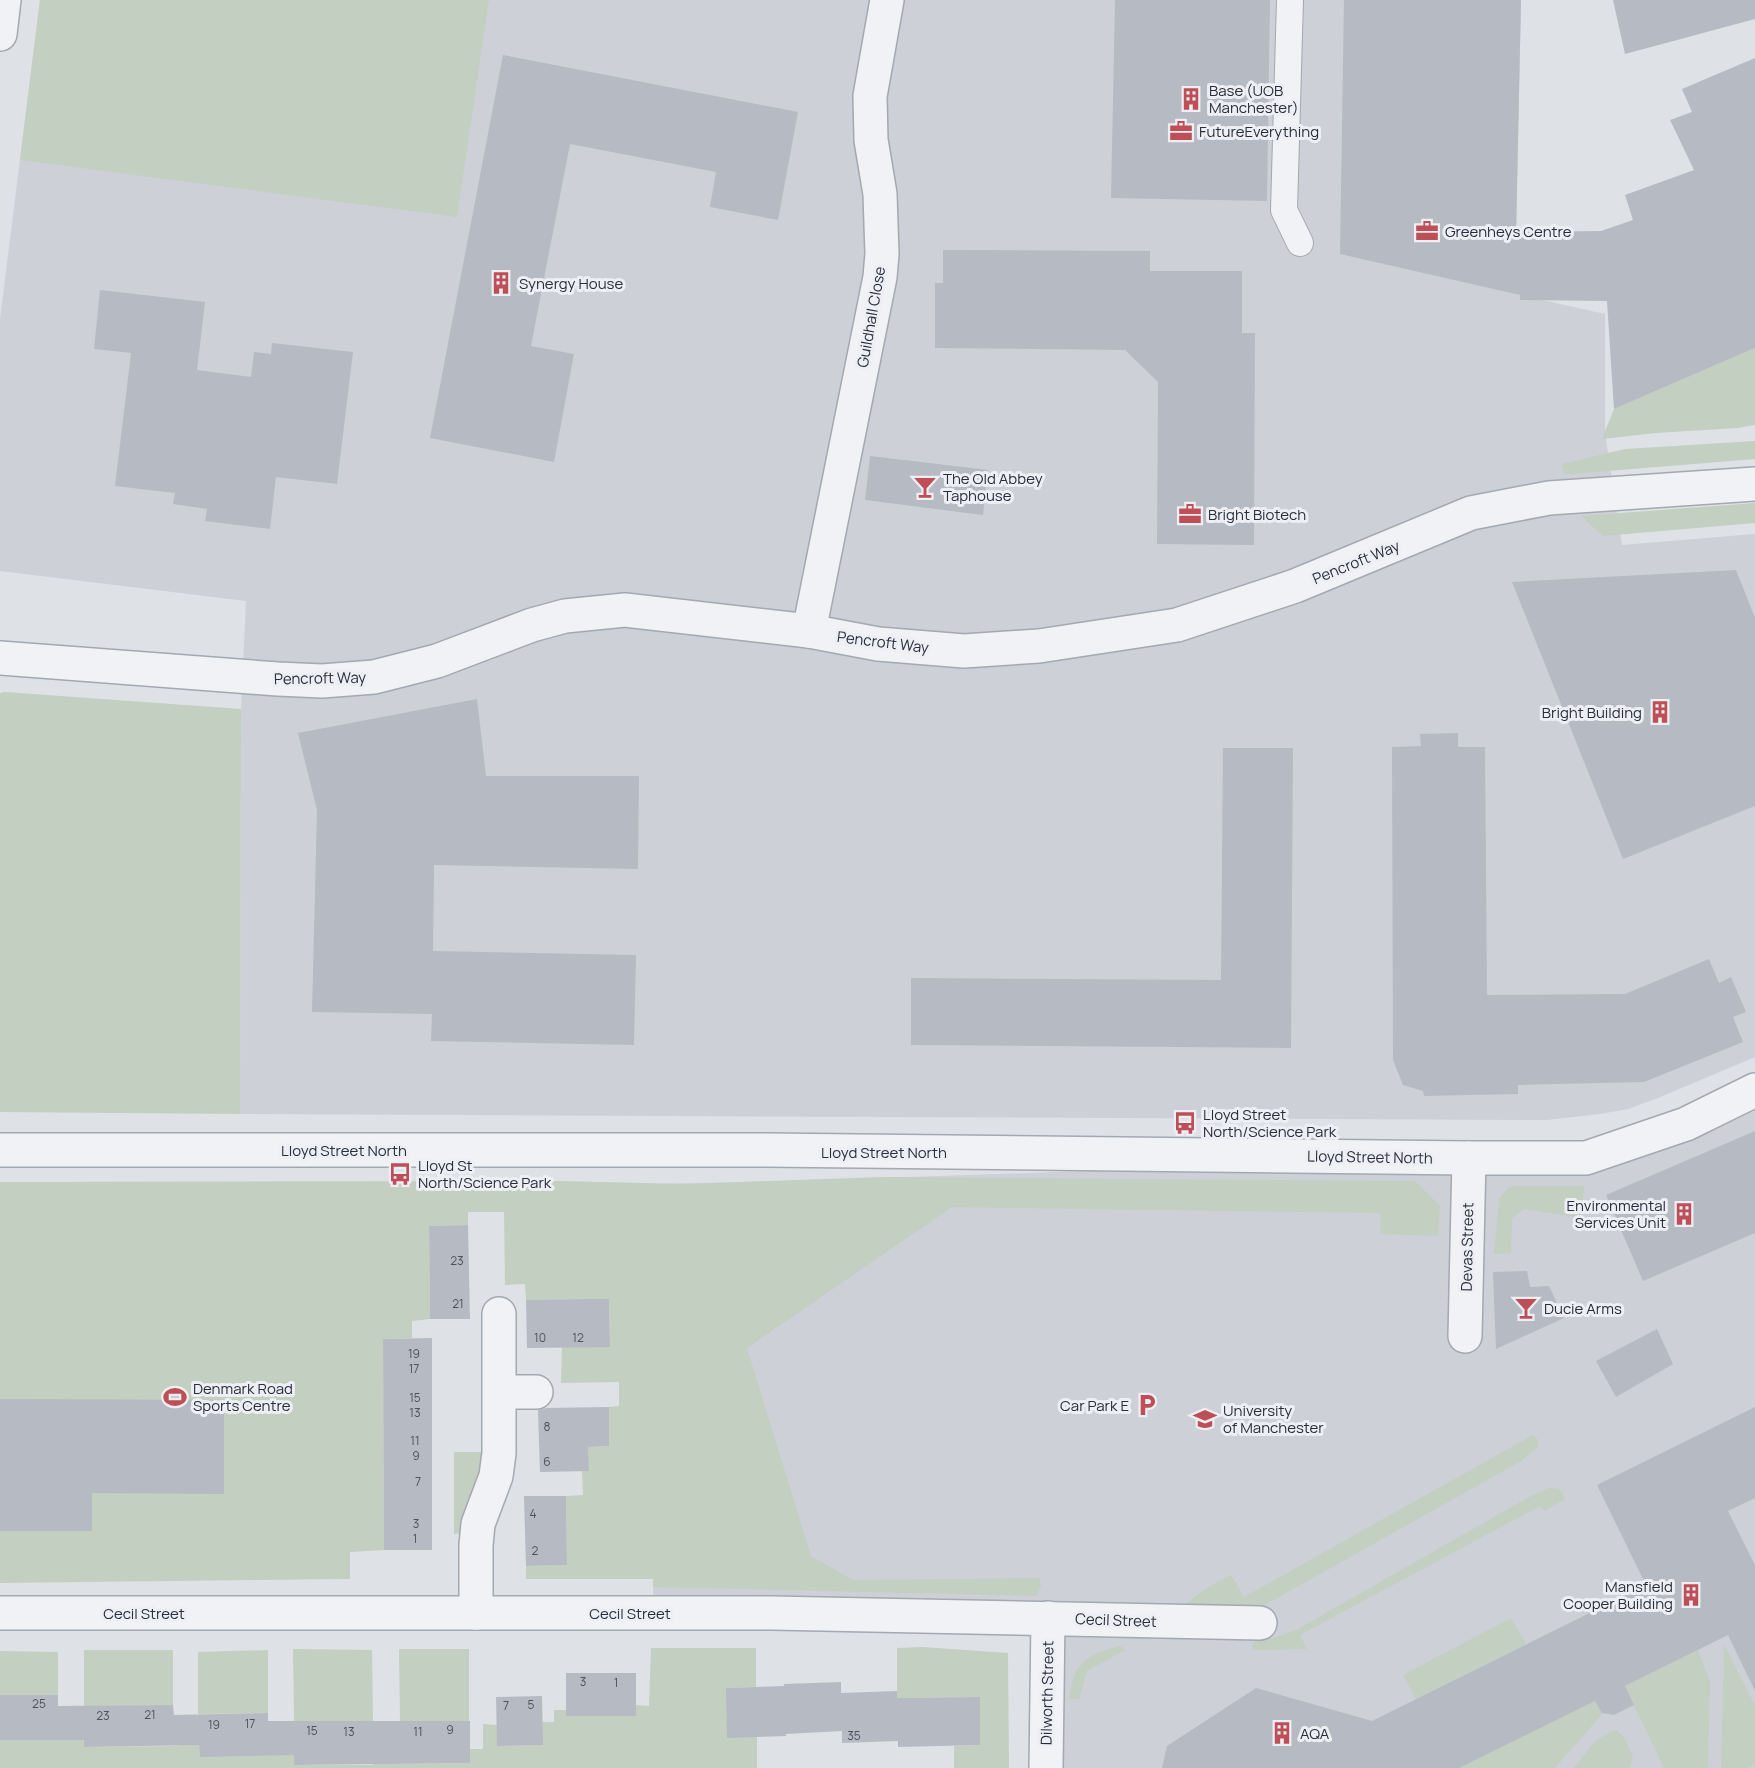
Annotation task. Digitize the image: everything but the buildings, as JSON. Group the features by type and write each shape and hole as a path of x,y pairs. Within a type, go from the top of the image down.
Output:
{"street":[{"path":"0,34 4,0"},
{"name":"Guildhall Close","path":"809,631 880,277 882,254 880,194 871,140 870,96 887,0"},
{"path":"1290,0 1284,210 1300,243"},
{"name":"Pencroft Way","path":"0,658 321,681 374,677 436,661 532,625 565,616 625,610 809,631 878,644 964,651 1039,646 1177,625 1295,586 1471,513 1549,498 1755,484"},
{"name":"Lloyd Street North","path":"0,1150 767,1150 1586,1158 1686,1124 1755,1090"},
{"name":"Devas Street","path":"1466,1336 1469,1158"},
{"path":"476,1613 478,1524 496,1476 500,1453 499,1314"},
{"path":"500,1392 536,1392"},
{"name":"Cecil Street","path":"0,1613 772,1613 1260,1623"},
{"name":"Dilworth Street","path":"1046,1768 1048,1618"}],"shaded area":[{"path":"40,0 1521,0 1515,294 1605,314 1605,433 1622,545 1755,534 1755,1057 1628,1109 1547,1120 240,1114 241,709 246,601 0,571 0,319"},
{"name":"University of Manchester","path":"1755,1090 1755,1768 1046,1768 1048,1618 653,1613 656,1184 1469,1158 1586,1158"}],"green space":[{"path":"40,0 489,0 457,217 20,160"},
{"path":"1755,348 1755,425 1602,439 1614,409"},
{"path":"1755,441 1755,459 1571,474 1566,474 1562,469 1562,464 1625,449"},
{"path":"1755,503 1755,523 1603,536 1581,516"},
{"path":"0,693 241,709 240,1114 0,1112"},
{"path":"882,1177 1415,1181 1440,1206 1438,1236 1381,1234 1380,1213 952,1207 747,1348 811,1556 853,1580 1039,1578 1041,1585 1037,1596 653,1587 653,1579 526,1579 526,1566 567,1565 566,1496 583,1495 582,1471 588,1447 609,1446 609,1407 619,1406 619,1382 561,1383 562,1347 610,1346 609,1299 526,1300 525,1284 505,1285 504,1212 468,1212 468,1225 429,1226 430,1319 412,1321 412,1338 383,1339 384,1550 350,1552 350,1579 0,1583 0,1182 560,1181 686,1184"},
{"path":"1515,1186 1584,1186 1581,1218 1524,1209 1512,1218 1511,1253 1494,1254 1499,1199 1507,1189"},
{"path":"1533,1435 1538,1440 1538,1447 1523,1460 1261,1607 1183,1607 1206,1589 1231,1575 1244,1597"},
{"path":"454,1452 481,1452 484,1455 481,1471 467,1510 463,1533 454,1534"},
{"path":"1548,1488 1559,1489 1565,1499 1544,1511 1540,1506 1300,1635 1307,1649 1253,1650 1252,1645 1255,1641 1277,1637 1298,1629"},
{"path":"1511,1618 1526,1644 1416,1699 1403,1675"},
{"path":"1724,1645 1755,1705 1755,1764 1747,1768 1721,1768"},
{"path":"1120,1646 1125,1650 1087,1671 1079,1699 1069,1699 1078,1668 1101,1652"},
{"path":"923,1647 1008,1653 1009,1768 954,1768 954,1746 980,1745 980,1697 897,1698 897,1648"},
{"path":"651,1648 756,1648 756,1687 726,1688 757,1737 757,1768 0,1768 0,1740 83,1722 84,1747 174,1746 199,1742 200,1757 294,1742 295,1765 373,1765 373,1749 400,1764 469,1763 470,1749 483,1749 483,1724 497,1725 497,1746 542,1745 542,1722 554,1722 554,1710 566,1710 566,1716 636,1705 649,1706"},
{"path":"293,1649 372,1650 373,1721 294,1721"},
{"path":"399,1649 469,1649 469,1721 400,1721"},
{"path":"84,1650 173,1650 173,1705 84,1706"},
{"path":"268,1650 268,1713 198,1714 198,1652"},
{"path":"1698,1650 1710,1682 1708,1768 1664,1768 1625,1686"},
{"path":"0,1651 58,1652 58,1695 0,1695"},
{"path":"1595,1701 1603,1713 1555,1768 1459,1768"},
{"path":"1614,1730 1622,1734 1633,1757 1629,1768 1574,1768 1595,1741"}],"place":[{"name":"Base (UOB Manchester)","path":"1191,99"},
{"name":"FutureEverything","path":"1181,131"},
{"name":"Greenheys Centre","path":"1427,231"},
{"name":"Synergy House","path":"501,283"},
{"name":"The Old Abbey Taphouse","path":"925,487"},
{"name":"Bright Biotech","path":"1190,514"},
{"name":"Bright Building","path":"1660,712"},
{"name":"Lloyd Street North/Science Park","path":"1185,1123"},
{"name":"Lloyd St North/Science Park","path":"400,1174"},
{"name":"Environmental Services Unit","path":"1684,1214"},
{"name":"Ducie Arms","path":"1526,1308"},
{"name":"Denmark Road Sports Centre","path":"175,1397"},
{"name":"Car Park E","path":"1147,1405"},
{"name":"University of Manchester","path":"1205,1419"},
{"name":"Mansfield Cooper Building","path":"1691,1595"},
{"name":"AQA","path":"1282,1733"}]}
